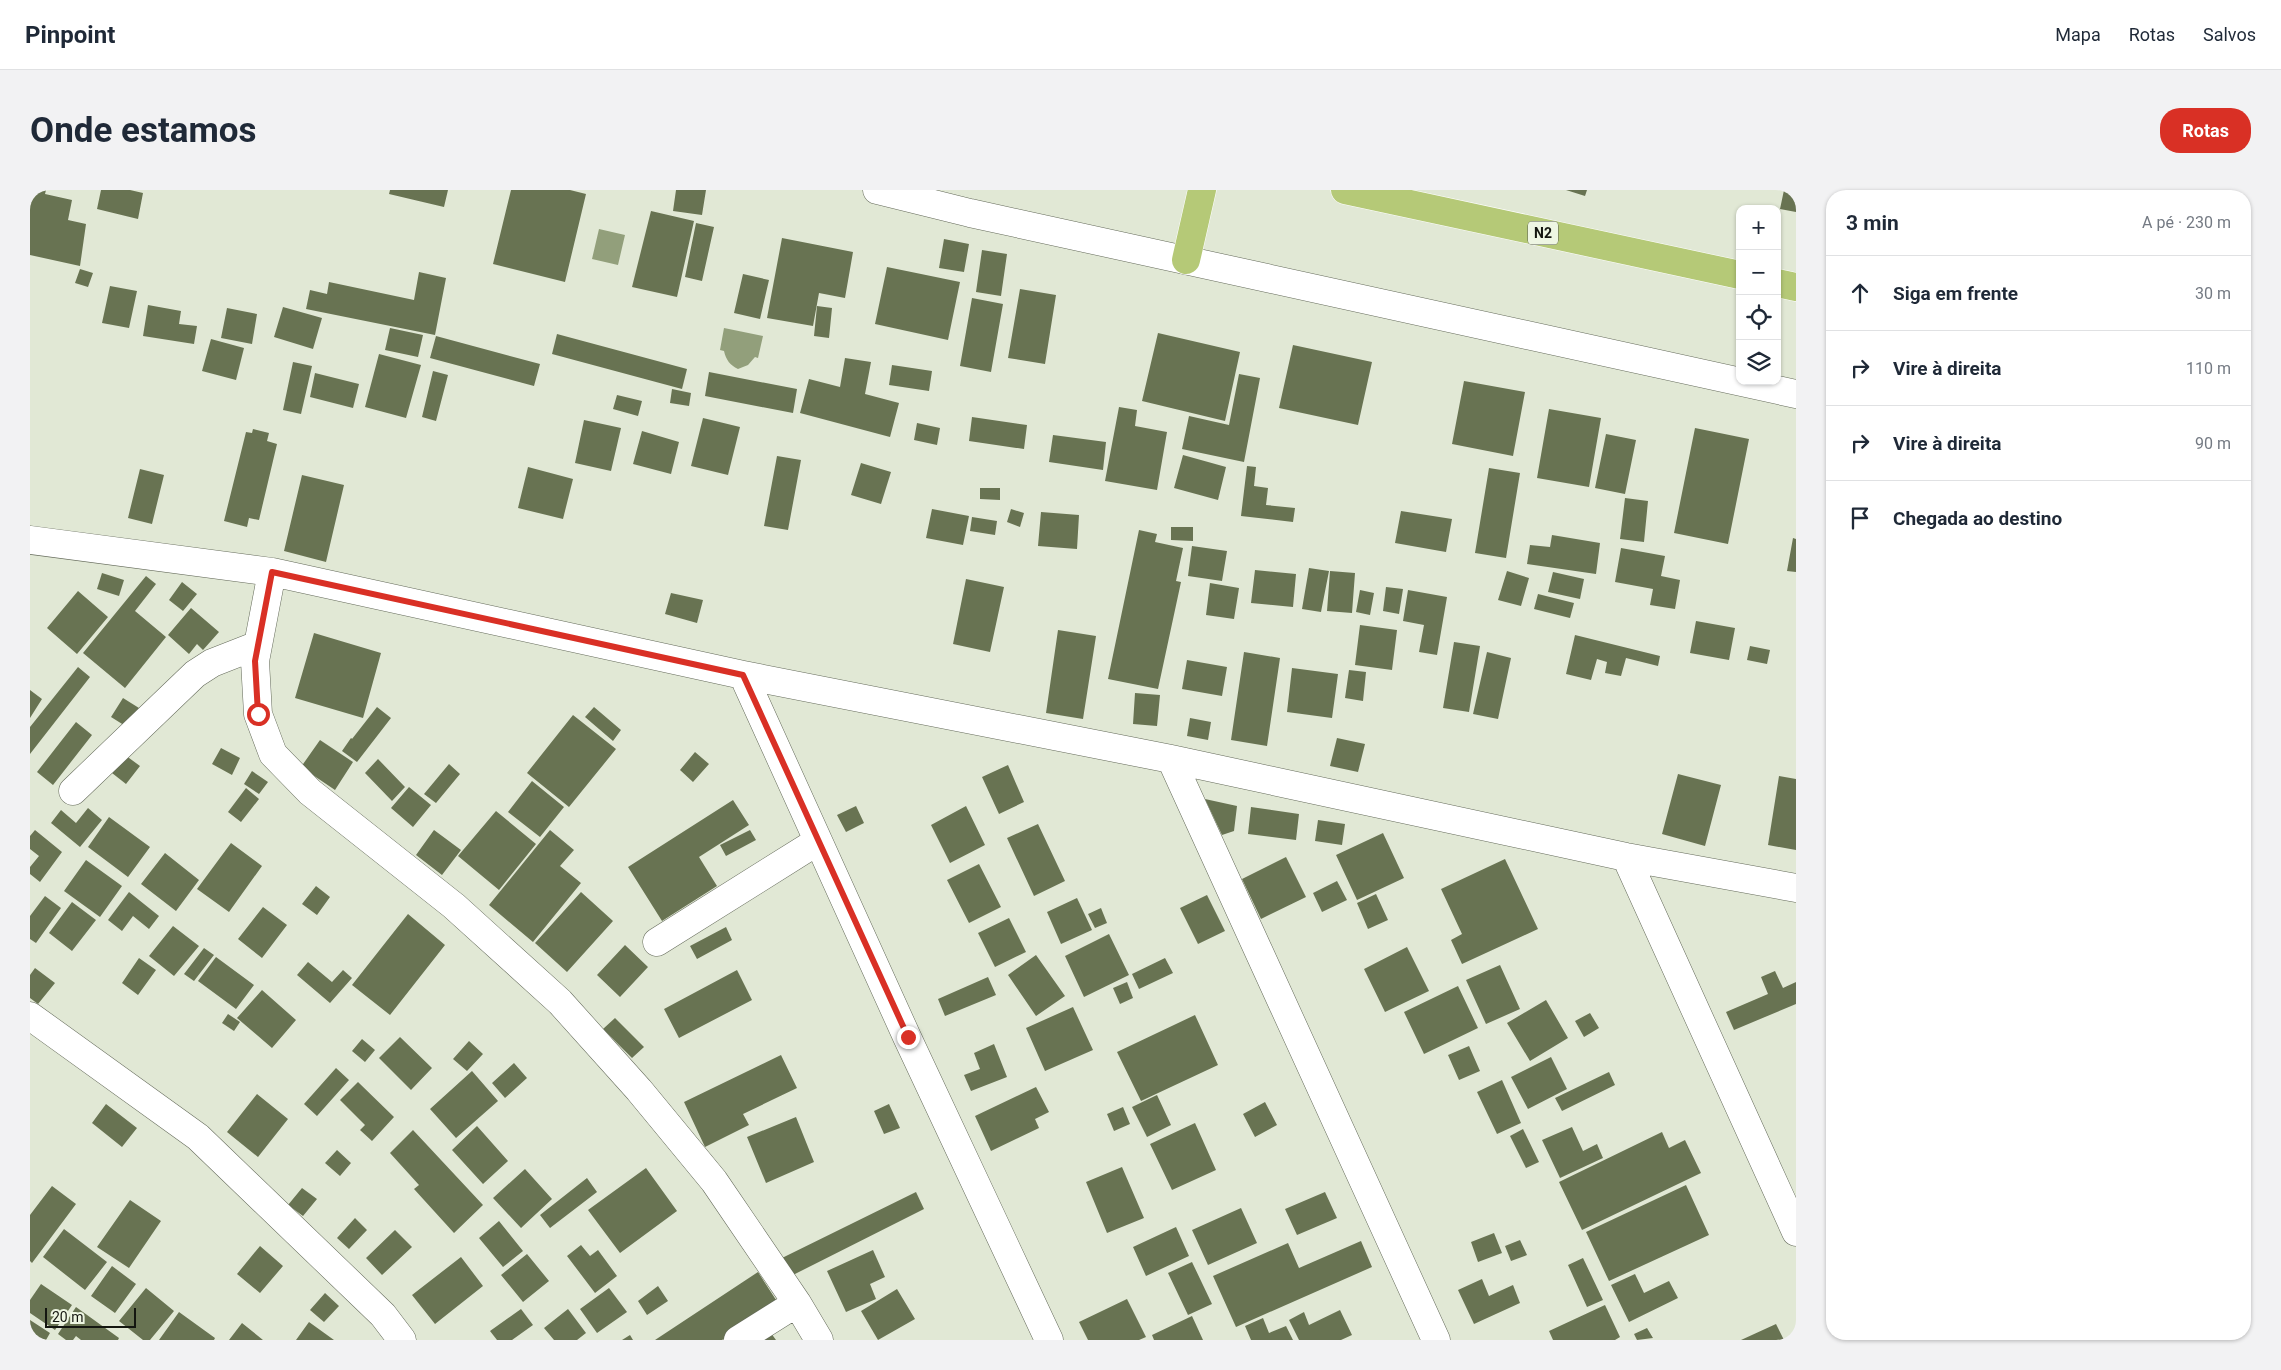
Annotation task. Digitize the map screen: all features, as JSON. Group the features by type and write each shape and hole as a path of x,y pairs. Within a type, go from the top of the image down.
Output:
{"main road":[{"path":"1186,260 1202,190"},
{"name":"N2","path":"1345,190 1736,274"},
{"path":"1781,284 1796,288"}],"street":[{"path":"877,190 970,213 1796,394"},
{"path":"30,540 272,572 743,675 1171,759 1626,857 1796,888"},
{"path":"272,572 255,661 258,714 273,754 310,792 454,906 560,1002 639,1090 714,1181 797,1303 819,1340"},
{"path":"73,791 195,674 212,663 258,645"},
{"path":"743,675 1049,1340"},
{"path":"1171,759 1436,1340"},
{"path":"657,942 818,841"},
{"path":"1626,857 1796,1232"},
{"path":"30,1016 198,1137 383,1315 402,1340"},
{"path":"738,1340 797,1303"}],"shaded area":[{"path":"599,229 625,235 618,265 592,259"},
{"path":"724,328 763,336 758,358 755,357 748,365 738,369 731,364 727,360 724,351 720,350"}],"building":[{"path":"33,190 46,190 45,194 72,200 68,220 86,224 80,266 30,255 30,204"},
{"path":"101,190 130,190 143,193 138,219 97,209"},
{"path":"390,190 448,190 444,207 389,194"},
{"path":"511,190 570,190 586,194 565,282 493,264"},
{"path":"676,190 706,190 702,215 673,211"},
{"path":"1566,190 1587,190 1585,196"},
{"path":"1784,190 1796,190 1796,212 1781,209"},
{"path":"651,211 694,221 677,297 632,287"},
{"path":"696,223 714,227 702,281 685,277"},
{"path":"782,238 853,252 845,298 819,293 813,326 767,318"},
{"path":"944,239 969,244 964,272 939,268"},
{"path":"982,250 1007,254 1001,296 976,292"},
{"path":"887,267 960,282 948,340 875,324"},
{"path":"80,269 93,273 88,287 75,283"},
{"path":"419,272 446,278 435,335 306,309 310,290 327,294 329,282 414,300"},
{"path":"743,274 769,280 760,319 734,313"},
{"path":"110,286 137,291 129,328 102,323"},
{"path":"1020,289 1056,295 1045,364 1008,358"},
{"path":"972,298 1003,304 991,372 960,366"},
{"path":"148,305 181,311 179,324 197,326 194,344 143,336"},
{"path":"817,306 832,308 829,338 814,336"},
{"path":"283,307 322,318 313,349 274,337"},
{"path":"227,308 257,314 252,344 221,338"},
{"path":"390,328 423,335 418,357 385,350"},
{"path":"1158,333 1240,352 1225,421 1142,401"},
{"path":"557,334 687,369 682,389 552,354"},
{"path":"436,336 540,364 534,386 430,358"},
{"path":"211,339 244,348 236,380 202,371"},
{"path":"1293,345 1372,362 1358,425 1279,408"},
{"path":"379,354 421,365 406,418 365,407"},
{"path":"845,358 871,362 865,394 899,403 890,437 800,413 809,379 840,387"},
{"path":"293,362 312,366 301,414 283,410"},
{"path":"892,365 932,371 929,391 889,385"},
{"path":"433,371 448,375 436,421 422,417"},
{"path":"709,372 797,389 793,413 705,396"},
{"path":"315,373 359,384 353,408 310,397"},
{"path":"1239,374 1260,378 1244,462 1182,449 1189,416 1229,425"},
{"path":"1464,381 1525,392 1513,456 1452,444"},
{"path":"672,389 691,393 689,406 670,403"},
{"path":"617,395 642,401 638,416 613,409"},
{"path":"1119,407 1137,410 1135,426 1167,432 1157,490 1105,481"},
{"path":"1549,409 1601,418 1589,487 1537,478"},
{"path":"972,417 1027,425 1024,449 969,441"},
{"path":"703,418 740,427 728,475 691,466"},
{"path":"584,420 621,428 611,471 575,463"},
{"path":"917,423 940,428 937,445 914,440"},
{"path":"1695,428 1749,439 1728,544 1674,533"},
{"path":"253,429 269,433 267,441 277,444 259,520 249,518 247,527 224,521 246,432 252,433"},
{"path":"642,431 679,442 671,474 633,464"},
{"path":"1606,434 1636,440 1625,494 1595,488"},
{"path":"1053,435 1106,442 1103,470 1049,462"},
{"path":"1183,455 1226,467 1218,500 1174,488"},
{"path":"777,456 801,460 788,530 764,526"},
{"path":"861,463 891,472 881,504 851,495"},
{"path":"1247,466 1256,467 1254,486 1268,488 1266,505 1295,508 1293,522 1241,516"},
{"path":"528,467 573,479 563,519 518,508"},
{"path":"1489,468 1520,473 1506,558 1475,553"},
{"path":"140,469 164,475 152,524 128,518"},
{"path":"302,475 344,485 326,562 284,551"},
{"path":"980,488 1000,488 1000,500 980,499"},
{"path":"1625,498 1648,501 1644,542 1620,539"},
{"path":"932,509 969,516 963,545 926,538"},
{"path":"1011,509 1024,513 1020,527 1007,522"},
{"path":"1401,511 1452,519 1446,552 1395,543"},
{"path":"1041,512 1079,515 1077,549 1038,546"},
{"path":"972,517 997,521 995,535 970,531"},
{"path":"1171,527 1193,527 1193,541 1171,540"},
{"path":"1139,530 1157,534 1155,542 1183,548 1176,581 1181,582 1158,689 1108,679"},
{"path":"1552,535 1600,543 1596,574 1527,564 1530,545 1550,547"},
{"path":"1793,538 1796,539 1796,572 1787,571"},
{"path":"1192,546 1227,551 1222,581 1188,576"},
{"path":"1621,548 1665,556 1661,576 1680,580 1675,609 1650,605 1653,589 1615,582"},
{"path":"1309,568 1329,571 1321,612 1302,609"},
{"path":"1255,570 1296,574 1293,607 1251,603"},
{"path":"1330,571 1355,573 1352,613 1327,611"},
{"path":"1507,571 1529,578 1521,606 1498,600"},
{"path":"1553,572 1584,579 1580,599 1548,592"},
{"path":"102,573 124,580 119,596 97,589"},
{"path":"146,576 156,584 135,611 166,637 125,688 83,653"},
{"path":"966,579 1004,587 990,652 953,644"},
{"path":"182,582 197,594 183,611 169,600"},
{"path":"1210,583 1239,588 1234,619 1206,615"},
{"path":"1386,587 1403,589 1399,614 1383,611"},
{"path":"1360,590 1374,593 1370,615 1356,612"},
{"path":"1408,590 1447,597 1437,655 1419,652 1424,625 1403,621"},
{"path":"78,591 108,617 77,654 47,628"},
{"path":"671,593 703,600 697,623 665,614"},
{"path":"1538,594 1574,603 1570,618 1534,609"},
{"path":"191,608 219,632 203,650 197,644 189,654 168,635"},
{"path":"1696,621 1735,628 1729,660 1690,653"},
{"path":"1360,625 1397,630 1392,670 1355,665"},
{"path":"1058,630 1096,636 1083,719 1046,713"},
{"path":"314,633 381,653 363,718 295,698"},
{"path":"1575,635 1660,656 1658,666 1626,658 1621,676 1605,673 1607,662 1597,659 1591,680 1566,674"},
{"path":"1454,642 1480,646 1469,712 1443,708"},
{"path":"1750,646 1770,650 1767,664 1747,660"},
{"path":"1244,652 1280,658 1267,746 1231,740"},
{"path":"1487,652 1511,658 1498,719 1473,714"},
{"path":"1187,660 1227,667 1222,696 1182,689"},
{"path":"78,667 90,677 30,754 30,727"},
{"path":"1292,668 1338,674 1332,718 1287,712"},
{"path":"1349,670 1366,672 1363,701 1345,698"},
{"path":"30,690 42,699 30,718"},
{"path":"1135,693 1160,695 1157,726 1133,724"},
{"path":"123,698 139,708 127,727 111,717"},
{"path":"377,707 391,718 357,762 342,751"},
{"path":"594,707 621,730 613,741 585,717"},
{"path":"573,715 616,749 569,807 527,773"},
{"path":"1190,718 1211,722 1208,740 1187,736"},
{"path":"76,722 92,735 53,785 37,772"},
{"path":"1337,738 1365,744 1358,772 1330,766"},
{"path":"320,740 353,762 335,790 301,767"},
{"path":"221,748 240,758 232,775 212,764"},
{"path":"695,752 709,764 693,782 680,770"},
{"path":"125,755 140,766 126,784 112,773"},
{"path":"378,759 405,787 392,801 365,773"},
{"path":"449,764 460,774 436,803 424,794"},
{"path":"1008,765 1024,802 999,814 982,777"},
{"path":"252,771 268,782 259,794 244,784"},
{"path":"1678,774 1721,785 1705,846 1662,834"},
{"path":"1779,776 1796,779 1796,850 1768,845"},
{"path":"532,781 564,807 540,837 508,812"},
{"path":"409,787 431,805 413,827 391,808"},
{"path":"246,788 259,799 241,822 228,812"},
{"path":"1205,799 1237,806 1234,831 1222,835"},
{"path":"733,800 749,825 699,857 717,886 662,921 628,867"},
{"path":"856,806 864,823 846,832 837,815"},
{"path":"966,806 985,845 950,863 931,825"},
{"path":"1251,807 1299,814 1296,840 1248,834"},
{"path":"88,808 102,820 80,847 51,823 61,810 76,823"},
{"path":"496,811 536,844 499,890 458,856"},
{"path":"109,817 150,847 128,877 88,847"},
{"path":"1318,820 1345,824 1342,845 1315,841"},
{"path":"1038,824 1065,881 1034,896 1007,838"},
{"path":"35,830 62,852 40,882 30,874 30,867 39,856 30,849 30,836"},
{"path":"434,830 461,850 442,875 416,855"},
{"path":"550,830 574,850 560,866 581,883 533,942 489,905"},
{"path":"750,830 756,840 726,856 720,845"},
{"path":"1383,833 1404,878 1357,900 1336,855"},
{"path":"231,843 262,866 229,912 197,889"},
{"path":"165,853 199,880 176,911 141,884"},
{"path":"1286,857 1306,897 1261,919 1242,879"},
{"path":"1505,859 1538,929 1462,964 1451,940 1462,934 1441,889"},
{"path":"86,860 122,886 100,917 64,891"},
{"path":"979,864 1001,907 969,923 947,880"},
{"path":"1337,881 1347,900 1322,912 1313,893"},
{"path":"316,886 330,897 317,915 302,904"},
{"path":"129,892 159,916 149,929 133,916 122,931 108,920"},
{"path":"581,892 613,921 567,972 535,943"},
{"path":"1376,894 1388,920 1368,929 1357,903"},
{"path":"1207,895 1225,931 1198,944 1180,908"},
{"path":"45,896 61,908 36,943 30,939 30,916"},
{"path":"1077,898 1092,930 1061,944 1047,912"},
{"path":"72,902 96,920 72,951 49,933"},
{"path":"263,907 287,925 262,958 238,939"},
{"path":"1101,908 1107,923 1095,928 1088,914"},
{"path":"408,914 445,945 390,1015 352,985"},
{"path":"1009,918 1026,952 995,967 978,933"},
{"path":"173,926 199,946 174,976 149,956"},
{"path":"726,927 732,940 697,959 690,946"},
{"path":"1109,934 1129,975 1084,997 1065,956"},
{"path":"625,945 648,967 620,997 597,975"},
{"path":"1407,947 1429,991 1385,1012 1364,969"},
{"path":"204,948 214,955 194,981 184,974"},
{"path":"1036,955 1065,996 1036,1016 1008,975"},
{"path":"216,957 254,985 236,1009 198,981"},
{"path":"139,958 156,970 138,995 122,983"},
{"path":"1165,958 1173,973 1139,989 1132,974"},
{"path":"308,962 332,982 343,970 352,978 330,1003 297,975"},
{"path":"1500,965 1520,1009 1486,1024 1466,980"},
{"path":"35,968 55,983 38,1004 30,998 30,975"},
{"path":"737,970 752,1000 679,1038 664,1009"},
{"path":"1775,971 1783,988 1796,982 1796,1004 1734,1030 1726,1012 1768,994 1761,977"},
{"path":"988,977 996,995 945,1016 938,999"},
{"path":"1127,982 1133,998 1120,1004 1113,988"},
{"path":"1458,986 1478,1028 1424,1054 1404,1012"},
{"path":"262,990 296,1020 272,1048 237,1018"},
{"path":"1546,1000 1568,1038 1530,1061 1507,1023"},
{"path":"1073,1007 1093,1050 1045,1071 1026,1028"},
{"path":"1590,1013 1599,1028 1584,1037 1575,1021"},
{"path":"228,1014 240,1022 234,1031 222,1023"},
{"path":"1195,1015 1218,1065 1141,1101 1117,1052"},
{"path":"615,1018 644,1047 632,1058 603,1029"},
{"path":"400,1037 432,1068 411,1090 379,1058"},
{"path":"362,1039 375,1050 365,1062 352,1051"},
{"path":"469,1041 483,1054 467,1071 453,1059"},
{"path":"994,1044 1007,1077 971,1091 964,1075 980,1069 974,1053"},
{"path":"1469,1046 1480,1071 1459,1080 1448,1055"},
{"path":"781,1055 797,1088 743,1114 749,1125 705,1147 684,1102"},
{"path":"1551,1057 1567,1089 1528,1109 1511,1077"},
{"path":"514,1063 527,1078 505,1098 492,1083"},
{"path":"336,1068 349,1080 317,1116 304,1104"},
{"path":"472,1071 498,1101 456,1138 430,1109"},
{"path":"1609,1072 1615,1085 1562,1111 1555,1098"},
{"path":"1502,1080 1521,1123 1497,1134 1477,1092"},
{"path":"358,1082 394,1117 372,1141 360,1130 365,1125 340,1100"},
{"path":"1036,1087 1049,1112 1035,1119 1039,1128 991,1151 975,1116"},
{"path":"257,1094 288,1119 258,1157 227,1132"},
{"path":"1157,1095 1171,1125 1147,1137 1132,1107"},
{"path":"1265,1102 1277,1125 1255,1137 1243,1114"},
{"path":"106,1104 137,1128 122,1147 92,1123"},
{"path":"889,1104 900,1128 884,1134 874,1111"},
{"path":"1123,1107 1130,1124 1114,1131 1107,1114"},
{"path":"796,1117 814,1162 766,1183 747,1137"},
{"path":"1195,1123 1216,1170 1172,1190 1150,1144"},
{"path":"477,1126 508,1161 483,1184 452,1150"},
{"path":"1572,1127 1583,1151 1597,1144 1603,1158 1560,1178 1542,1140"},
{"path":"1523,1129 1539,1162 1526,1168 1510,1136"},
{"path":"413,1130 483,1205 454,1233 414,1189 419,1185 390,1153"},
{"path":"1662,1132 1669,1148 1685,1140 1701,1173 1582,1230 1559,1182"},
{"path":"337,1150 351,1163 340,1176 325,1163"},
{"path":"1122,1167 1144,1218 1107,1233 1086,1182"},
{"path":"646,1168 677,1211 620,1253 588,1210"},
{"path":"525,1169 552,1199 521,1228 493,1198"},
{"path":"587,1178 597,1192 550,1228 540,1215"},
{"path":"1686,1185 1709,1235 1609,1281 1586,1232"},
{"path":"52,1186 76,1204 32,1263 30,1261 30,1215"},
{"path":"302,1188 317,1199 303,1216 288,1205"},
{"path":"916,1192 924,1209 791,1276 782,1258"},
{"path":"1325,1192 1337,1218 1297,1235 1285,1209"},
{"path":"130,1200 161,1221 129,1268 97,1247"},
{"path":"1241,1208 1257,1243 1208,1265 1192,1230"},
{"path":"355,1218 367,1230 349,1249 337,1238"},
{"path":"499,1221 523,1251 503,1267 479,1238"},
{"path":"1176,1227 1189,1256 1146,1276 1133,1247"},
{"path":"64,1229 107,1262 85,1290 43,1257"},
{"path":"395,1230 412,1247 382,1275 366,1258"},
{"path":"1494,1233 1502,1253 1478,1262 1471,1242"},
{"path":"1520,1240 1527,1255 1511,1261 1505,1246"},
{"path":"1361,1241 1372,1267 1236,1327 1213,1276 1288,1243 1299,1268"},
{"path":"581,1245 590,1256 598,1250 617,1276 595,1293 567,1256"},
{"path":"260,1246 283,1266 260,1293 237,1274"},
{"path":"873,1250 885,1277 870,1284 876,1299 846,1312 827,1271"},
{"path":"527,1254 549,1281 523,1302 501,1275"},
{"path":"461,1257 483,1286 435,1324 412,1295"},
{"path":"1583,1258 1603,1300 1587,1307 1568,1265"},
{"path":"1192,1262 1212,1304 1188,1315 1168,1273"},
{"path":"112,1266 136,1284 115,1313 91,1296"},
{"path":"758,1272 778,1303 722,1340 655,1340"},
{"path":"1635,1274 1644,1293 1669,1281 1678,1298 1629,1322 1611,1285"},
{"path":"1482,1279 1489,1296 1513,1285 1520,1303 1474,1324 1458,1290"},
{"path":"41,1284 72,1305 55,1330 30,1313 30,1300"},
{"path":"658,1286 668,1301 647,1315 638,1301"},
{"path":"146,1288 174,1311 150,1340 143,1340 119,1321"},
{"path":"609,1288 627,1312 597,1333 580,1309"},
{"path":"897,1289 915,1319 878,1340 861,1311"},
{"path":"325,1293 339,1306 324,1322 310,1310"},
{"path":"1127,1299 1146,1337 1139,1340 1088,1340 1079,1322"},
{"path":"1605,1305 1620,1337 1615,1340 1553,1340 1549,1331"},
{"path":"76,1307 119,1338 118,1340 81,1340 76,1336 73,1340 66,1340 58,1334"},
{"path":"521,1309 533,1325 512,1340 497,1340 490,1331"},
{"path":"568,1309 586,1333 577,1340 554,1340 544,1328"},
{"path":"1340,1310 1352,1335 1341,1340 1299,1340 1289,1320 1304,1312 1309,1325"},
{"path":"179,1312 215,1338 214,1340 159,1340"},
{"path":"1192,1316 1203,1340 1154,1340 1152,1335"},
{"path":"1263,1318 1269,1333 1286,1326 1293,1340 1251,1340 1245,1326"},
{"path":"30,1320 50,1333 46,1340 30,1340"},
{"path":"309,1322 334,1340 296,1340"},
{"path":"242,1323 263,1340 229,1340"},
{"path":"1776,1324 1784,1340 1741,1340"},
{"path":"1647,1328 1653,1338 1637,1340 1634,1334"},
{"path":"768,1329 776,1340 751,1340"},
{"path":"630,1335 633,1340 622,1340"}],"route":[{"path":"258,714 255,661 272,572 743,675 908,1037"}]}
